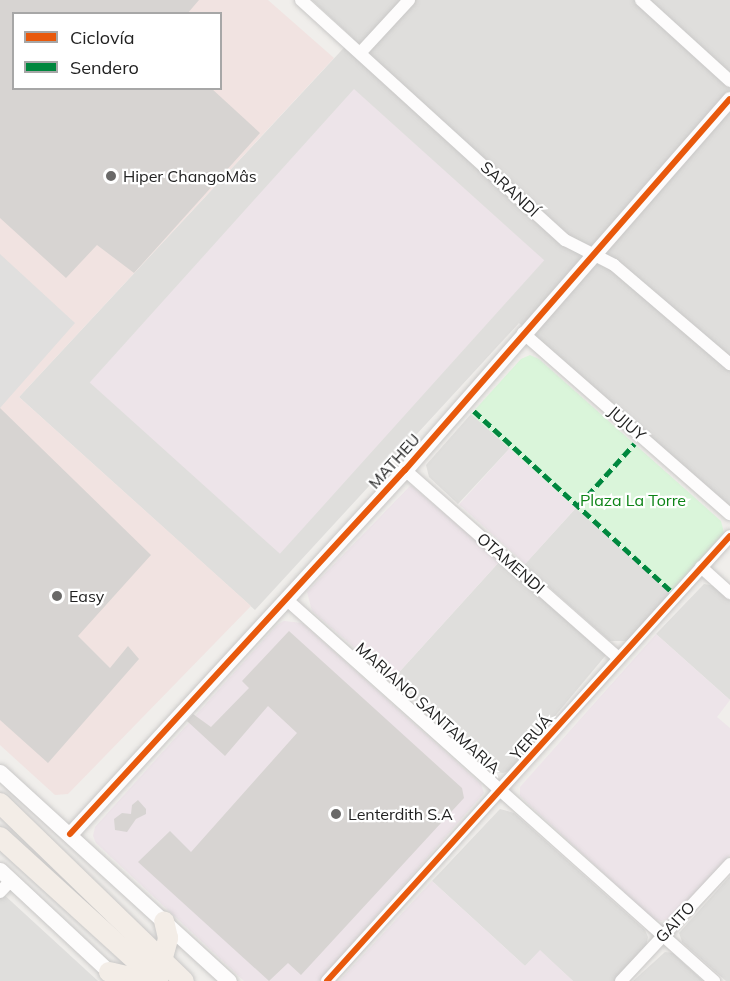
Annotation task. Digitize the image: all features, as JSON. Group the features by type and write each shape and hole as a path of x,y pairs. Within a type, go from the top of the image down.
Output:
{"main road":[{"path":"0,803 156,972"},
{"path":"0,837 156,972 184,981"},
{"path":"156,972 168,938 164,921"},
{"path":"114,976 135,978 156,972"}],"street":[{"name":"SARANDÍ","path":"302,0 565,240 614,265 730,364"},
{"path":"361,52 409,0"},
{"path":"641,0 730,81"},
{"name":"MATHEU","path":"70,834 405,470 730,99"},
{"name":"JUJUY","path":"524,333 730,514"},
{"name":"OTAMENDI","path":"405,470 617,657"},
{"name":"YERUÁ","path":"327,981 501,792 617,657 730,536"},
{"path":"701,567 730,593"},
{"name":"MARIANO SANTAMARIA","path":"286,599 714,981"},
{"path":"0,772 228,981"},
{"name":"GAITO","path":"621,981 730,864"},
{"path":"0,892 6,875 114,976"}],"shaded area":[{"path":"0,0 268,0 334,58 19,397 251,606 68,794 55,795 0,745"},
{"path":"312,0 730,0 730,506 519,323 255,610 19,397 353,38"},
{"path":"354,89 544,260 280,554 90,383"},
{"path":"0,254 75,323 0,408"},
{"path":"471,414 510,448 458,504 429,477 426,465"},
{"path":"510,448 576,508 525,564 459,504"},
{"path":"411,485 500,561 392,680 312,611 307,592"},
{"path":"576,508 670,593 627,641 610,641 524,565"},
{"path":"500,561 606,655 509,771 503,773 490,771 392,680"},
{"path":"704,584 715,586 730,599 730,700 656,634"},
{"name":"Lenterdith S.A","path":"284,621 302,623 481,784 484,793 319,981 244,981 96,843 93,836 95,827 277,625"},
{"path":"656,634 730,700 717,717 730,728 730,855 673,918 661,921 653,919 520,796 520,787"},
{"path":"500,809 514,813 645,930 648,937 645,951 615,981 573,981 540,951 525,966 432,881"},
{"path":"730,876 730,981 726,981 682,942 679,933"},
{"path":"432,881 525,966 540,950 573,981 339,981"},
{"path":"0,891 98,981 0,981"},
{"path":"665,952 673,953 703,981 633,981"}],"green space":[{"name":"Plaza La Torre","path":"530,355 539,359 721,521 724,533 670,593 471,414 521,359"}],"building":[{"name":"Hiper ChangoMâs","path":"0,0 199,0 189,12 12,12 12,90 213,90 260,133 134,273 97,245 66,278 0,218"},
{"name":"Easy","path":"0,408 151,555 78,636 110,668 128,646 139,659 48,763 0,720"},
{"name":"Lenterdith S.A","path":"289,631 462,788 464,798 301,975 288,963 269,981 138,862 170,831 191,852 297,733 268,706 225,756 187,721 193,714 211,727 249,688 242,681"},
{"path":"138,800 146,809 146,814 136,819 127,832 115,830 114,819 122,813 131,814 132,805"}],"marked path":[{"path":"474,411 671,591"},
{"path":"578,506 634,444"}],"cycle path":[{"path":"70,834 405,470 730,99"},
{"path":"327,981 730,536"}],"place":[{"name":"Hiper ChangoMâs","path":"111,176"},
{"name":"Easy","path":"57,596"},
{"name":"Lenterdith S.A","path":"336,814"}]}
